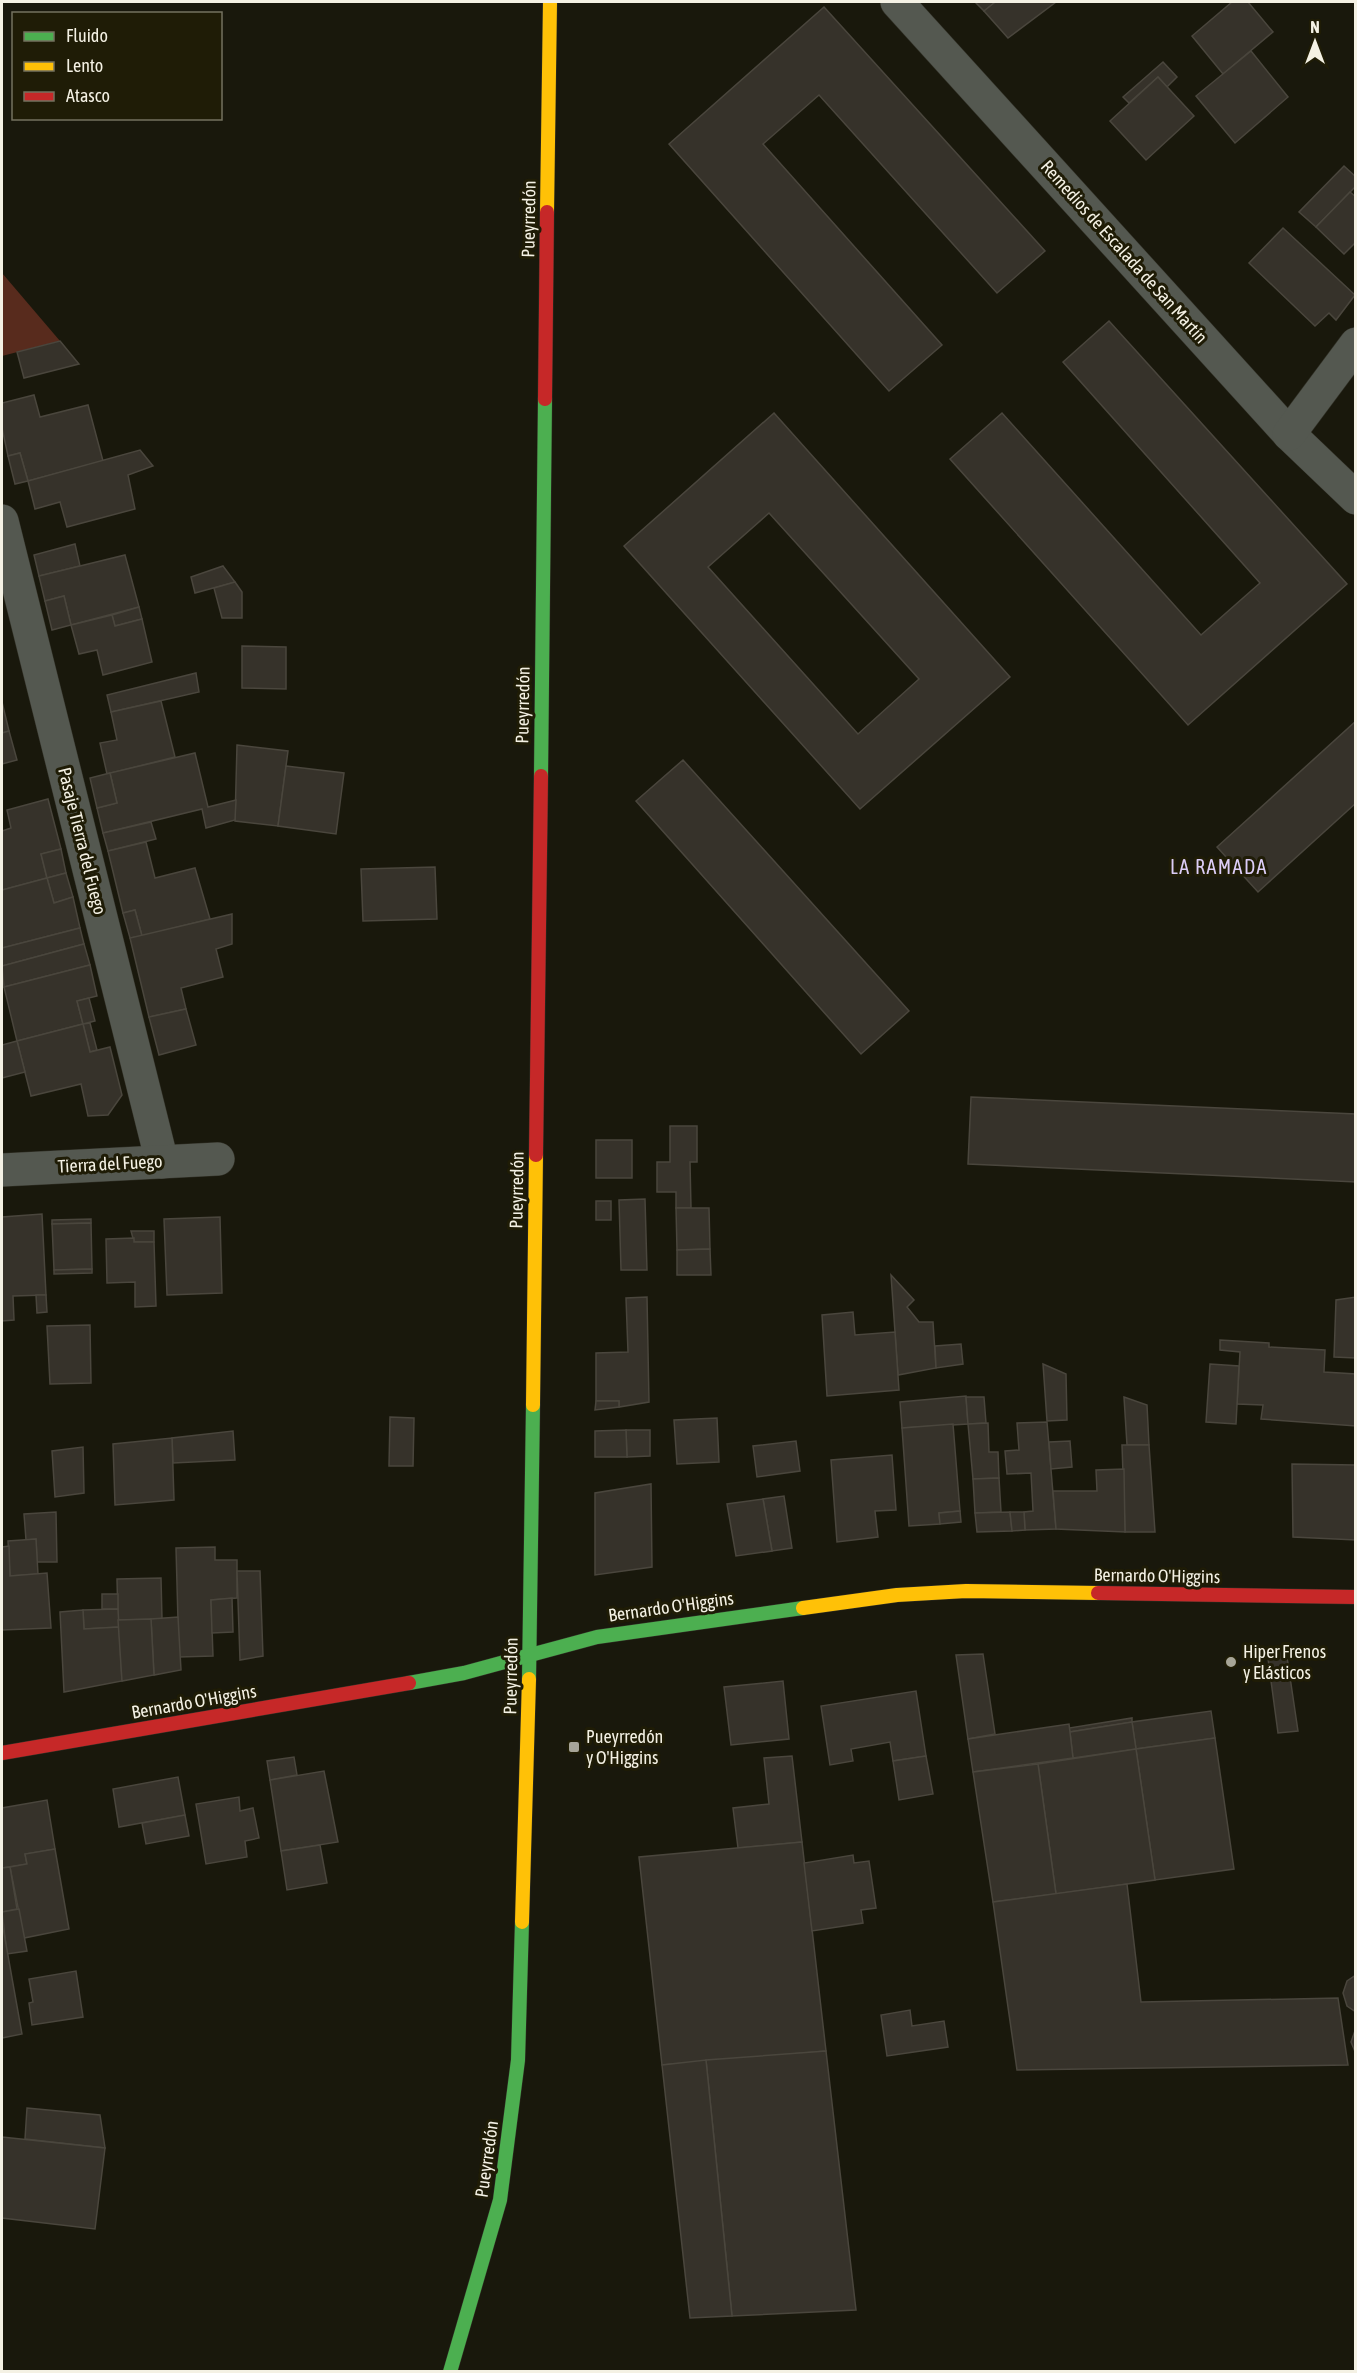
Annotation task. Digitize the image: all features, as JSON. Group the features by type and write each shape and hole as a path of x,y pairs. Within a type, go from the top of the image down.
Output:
{"street":[{"name":"Pueyrredón","path":"450,2372 500,2200 518,2060 530,1655 550,2"},
{"name":"Remedios de Escalada de San Martín","path":"897,2 1289,434 1356,498"},
{"path":"1289,434 1356,344"},
{"name":"Pasaje Tierra del Fuego","path":"2,521 162,1162"},
{"name":"Tierra del Fuego","path":"2,1170 218,1160"},
{"name":"Bernardo O'Higgins","path":"2,1753 464,1673 597,1637 897,1595 966,1591 1356,1597"}],"shaded area":[{"path":"2,273 60,341 2,356"}],"building":[{"path":"975,2 992,2 994,3 984,11"},
{"path":"992,2 1056,2 1008,38 984,11 994,3"},
{"path":"1232,2 1248,2 1273,32 1223,74 1192,36"},
{"path":"824,7 1045,251 997,293 819,95 763,144 942,345 889,391 669,144"},
{"path":"1251,51 1288,97 1235,143 1196,96"},
{"path":"1163,62 1177,77 1167,87 1158,77 1129,103 1123,97"},
{"path":"1158,77 1194,116 1146,160 1110,121"},
{"path":"1344,166 1356,177 1356,186 1316,227 1299,212"},
{"path":"1350,192 1356,197 1356,242 1344,254 1316,227"},
{"path":"1283,228 1355,295 1336,320 1329,313 1315,326 1249,263"},
{"path":"1109,321 1347,584 1188,725 950,459 1002,413 1201,635 1260,583 1063,362"},
{"path":"60,341 79,364 24,378 17,352"},
{"path":"34,395 40,417 88,405 103,461 28,481 20,453 8,456 2,428 2,403"},
{"path":"774,413 1010,677 860,809 624,546","holes":["769,513 919,679 858,734 708,567"]},
{"path":"140,450 153,466 128,475 135,509 67,527 60,502 35,509 28,481"},
{"path":"20,453 28,481 15,484 8,456"},
{"path":"75,544 80,566 39,576 34,555"},
{"path":"125,555 139,607 71,625 64,596 45,601 39,576"},
{"path":"223,566 235,582 195,593 191,577"},
{"path":"235,582 242,592 242,618 222,618 214,588"},
{"path":"64,596 71,625 52,630 45,601"},
{"path":"139,607 142,619 115,626 112,615"},
{"path":"112,615 115,626 142,619 152,662 103,675 97,650 79,654 71,625"},
{"path":"242,646 286,647 286,689 242,688"},
{"path":"196,673 199,692 111,712 107,695"},
{"path":"161,701 175,757 107,774 100,743 117,740 111,712"},
{"path":"2,702 9,731 2,733"},
{"path":"1356,721 1356,803 1258,892 1217,847"},
{"path":"9,731 17,760 2,764 2,733"},
{"path":"237,745 288,751 278,826 235,821"},
{"path":"195,753 208,807 236,800 235,820 206,828 202,809 103,833 97,808 117,803 110,773"},
{"path":"683,760 909,1011 861,1054 636,801"},
{"path":"286,766 344,773 336,834 278,826"},
{"path":"110,773 117,803 97,808 90,778"},
{"path":"48,799 61,849 41,854 47,878 2,890 2,831 11,828 7,810"},
{"path":"151,822 156,839 108,851 103,833"},
{"path":"146,842 155,878 195,868 210,919 142,936 135,910 123,913 108,851"},
{"path":"61,849 66,873 47,878 41,854"},
{"path":"435,867 437,919 363,921 361,869"},
{"path":"66,873 73,897 54,903 47,878"},
{"path":"47,878 54,903 73,897 80,928 2,948 2,890"},
{"path":"135,910 142,936 130,938 123,913"},
{"path":"232,914 232,944 216,949 223,977 181,988 186,1009 149,1017 130,938"},
{"path":"80,928 84,944 2,966 2,948"},
{"path":"84,944 90,965 4,987 2,966"},
{"path":"90,965 97,996 77,1001 83,1024 17,1041 4,987"},
{"path":"89,998 95,1021 83,1024 77,1001"},
{"path":"186,1009 196,1045 159,1055 149,1017"},
{"path":"90,1023 97,1050 90,1052 83,1024"},
{"path":"83,1024 90,1052 110,1047 122,1095 108,1115 88,1116 81,1084 31,1096 17,1041"},
{"path":"17,1041 25,1072 2,1078 2,1045"},
{"path":"971,1097 1356,1114 1356,1182 968,1164"},
{"path":"670,1126 697,1126 697,1162 690,1162 691,1208 676,1208 676,1192 657,1192 657,1162 670,1162"},
{"path":"596,1140 632,1140 632,1178 596,1178"},
{"path":"645,1199 647,1270 621,1270 619,1200"},
{"path":"596,1201 611,1201 611,1220 596,1220"},
{"path":"676,1208 709,1208 710,1249 677,1250"},
{"path":"42,1214 46,1295 13,1296 14,1320 2,1321 2,1217"},
{"path":"220,1217 222,1293 167,1295 164,1219"},
{"path":"91,1219 91,1223 52,1224 52,1220"},
{"path":"91,1223 92,1269 54,1270 52,1224"},
{"path":"131,1231 154,1231 154,1242 134,1242"},
{"path":"134,1238 134,1242 154,1242 156,1306 135,1307 135,1282 107,1283 106,1239"},
{"path":"710,1249 711,1275 677,1275 677,1250"},
{"path":"92,1269 92,1273 54,1274 54,1270"},
{"path":"891,1275 914,1300 907,1307 919,1322 933,1322 936,1368 898,1375"},
{"path":"36,1295 46,1295 47,1312 37,1313"},
{"path":"647,1297 649,1402 619,1407 619,1401 596,1401 596,1353 628,1352 626,1298"},
{"path":"1356,1297 1356,1358 1334,1357 1336,1300"},
{"path":"853,1312 855,1335 895,1332 899,1390 827,1396 822,1315"},
{"path":"90,1325 91,1383 50,1384 47,1326"},
{"path":"1220,1340 1269,1343 1269,1347 1325,1350 1324,1372 1356,1374 1356,1426 1261,1419 1263,1405 1237,1404 1240,1352 1220,1350"},
{"path":"961,1344 963,1364 936,1368 935,1346"},
{"path":"1043,1364 1066,1374 1067,1420 1047,1421"},
{"path":"1210,1364 1239,1366 1236,1424 1206,1422"},
{"path":"966,1396 968,1424 902,1428 900,1402"},
{"path":"966,1397 984,1397 986,1423 968,1424"},
{"path":"1124,1397 1147,1405 1149,1445 1127,1445"},
{"path":"596,1401 619,1401 619,1407 595,1410"},
{"path":"390,1417 414,1418 413,1466 389,1466"},
{"path":"717,1418 719,1462 677,1464 674,1420"},
{"path":"1047,1422 1056,1529 1025,1530 1024,1512 1033,1511 1031,1473 1007,1474 1005,1451 1019,1450 1017,1423"},
{"path":"988,1423 989,1452 998,1452 999,1478 973,1479 968,1424"},
{"path":"953,1424 960,1511 939,1513 940,1524 909,1526 902,1428"},
{"path":"626,1430 650,1430 650,1456 627,1457"},
{"path":"626,1430 627,1457 595,1457 595,1431"},
{"path":"233,1431 235,1460 173,1463 172,1438"},
{"path":"172,1438 174,1500 115,1505 113,1444"},
{"path":"796,1441 800,1471 757,1477 753,1446"},
{"path":"1070,1441 1072,1467 1051,1469 1049,1442"},
{"path":"1122,1445 1149,1445 1155,1532 1125,1532"},
{"path":"83,1447 84,1493 55,1497 52,1451"},
{"path":"892,1455 896,1510 875,1511 878,1537 837,1542 831,1460"},
{"path":"1292,1464 1356,1465 1356,1540 1293,1537"},
{"path":"1124,1469 1125,1532 1056,1529 1053,1491 1097,1491 1096,1470"},
{"path":"999,1478 1001,1512 975,1513 973,1479"},
{"path":"651,1484 652,1567 595,1575 595,1493"},
{"path":"784,1496 792,1548 772,1551 763,1499"},
{"path":"763,1499 772,1551 736,1556 727,1504"},
{"path":"960,1511 961,1522 940,1524 939,1513"},
{"path":"56,1512 57,1562 37,1562 36,1539 26,1540 24,1514"},
{"path":"1010,1512 1012,1531 977,1532 975,1513"},
{"path":"1010,1512 1024,1512 1025,1530 1012,1531"},
{"path":"36,1539 38,1574 10,1576 8,1541"},
{"path":"9,1546 10,1576 47,1573 51,1628 2,1630 2,1547"},
{"path":"215,1547 215,1560 237,1560 237,1598 211,1600 213,1656 179,1657 176,1548"},
{"path":"237,1571 260,1571 263,1656 240,1660"},
{"path":"161,1578 162,1619 118,1620 117,1579"},
{"path":"102,1594 118,1594 118,1609 102,1609"},
{"path":"232,1598 233,1632 212,1633 211,1600"},
{"path":"118,1609 119,1627 84,1629 83,1610"},
{"path":"83,1610 84,1629 119,1627 122,1681 64,1692 60,1612"},
{"path":"178,1617 181,1670 154,1675 151,1619"},
{"path":"151,1619 154,1675 122,1681 118,1620"},
{"path":"1286,1650 1298,1731 1278,1733 1267,1651"},
{"path":"983,1654 995,1734 968,1739 956,1655"},
{"path":"783,1681 789,1739 731,1745 724,1687"},
{"path":"916,1691 926,1756 893,1761 890,1742 851,1749 853,1761 830,1765 821,1706"},
{"path":"1211,1711 1215,1738 1136,1749 1132,1722"},
{"path":"1132,1718 1132,1722 1070,1732 1069,1728"},
{"path":"1132,1722 1136,1749 1073,1758 1070,1732"},
{"path":"1069,1724 1073,1758 973,1772 968,1739"},
{"path":"1215,1738 1234,1869 1155,1880 1136,1749"},
{"path":"1136,1749 1155,1880 1056,1894 1038,1764"},
{"path":"792,1756 802,1842 738,1848 733,1808 769,1804 764,1758"},
{"path":"926,1756 933,1794 899,1800 893,1761"},
{"path":"294,1757 297,1775 270,1780 267,1761"},
{"path":"1038,1764 1056,1894 993,1902 973,1772"},
{"path":"324,1771 338,1842 281,1851 270,1780"},
{"path":"178,1777 185,1815 119,1827 113,1789"},
{"path":"239,1797 240,1811 253,1808 259,1838 245,1841 247,1857 206,1864 196,1804"},
{"path":"47,1800 55,1849 25,1854 27,1864 2,1868 2,1808"},
{"path":"185,1815 189,1836 146,1844 142,1823"},
{"path":"802,1842 826,2051 662,2065 639,1857"},
{"path":"320,1845 327,1883 287,1890 281,1851"},
{"path":"55,1849 69,1929 24,1938 10,1867 27,1864 25,1854"},
{"path":"853,1855 854,1863 869,1861 876,1908 861,1910 863,1923 812,1931 804,1863"},
{"path":"10,1867 17,1909 2,1912 2,1868"},
{"path":"1127,1884 1141,2002 1338,1998 1348,2065 1017,2070 993,1902"},
{"path":"19,1909 27,1951 7,1954 2,1912"},
{"path":"2,1922 22,2034 2,2038"},
{"path":"76,1971 83,2017 32,2025 29,2003 33,2002 29,1979"},
{"path":"1356,1975 1356,2012 1347,2006 1343,1993 1347,1981"},
{"path":"910,2010 912,2026 944,2021 948,2047 887,2056 881,2015"},
{"path":"1356,2028 1356,2054 1351,2042"},
{"path":"826,2051 856,2310 732,2316 706,2060"},
{"path":"706,2060 732,2316 690,2318 662,2065"},
{"path":"27,2108 100,2115 105,2148 25,2139"},
{"path":"2,2137 105,2148 95,2229 2,2218"}],"traffic: fast":[{"path":"541,776 545,399"},
{"path":"529,1679 533,1405"},
{"path":"409,1683 464,1673 597,1637 803,1608"},
{"path":"450,2372 500,2200 518,2060 522,1922"}],"traffic: slow":[{"path":"547,212 550,2"},
{"path":"533,1405 536,1155"},
{"path":"803,1608 897,1595 966,1591 1098,1593"},
{"path":"522,1922 529,1679"}],"traffic: jam":[{"path":"545,399 547,212"},
{"path":"536,1155 541,776"},
{"path":"1098,1593 1356,1597"},
{"path":"2,1753 409,1683"}],"place":[{"name":"Hiper Frenos y Elásticos","path":"1231,1662"},
{"name":"Pueyrredón y O'Higgins","path":"574,1747"}],"district":[{"name":"LA RAMADA","path":"1219,867"}]}
